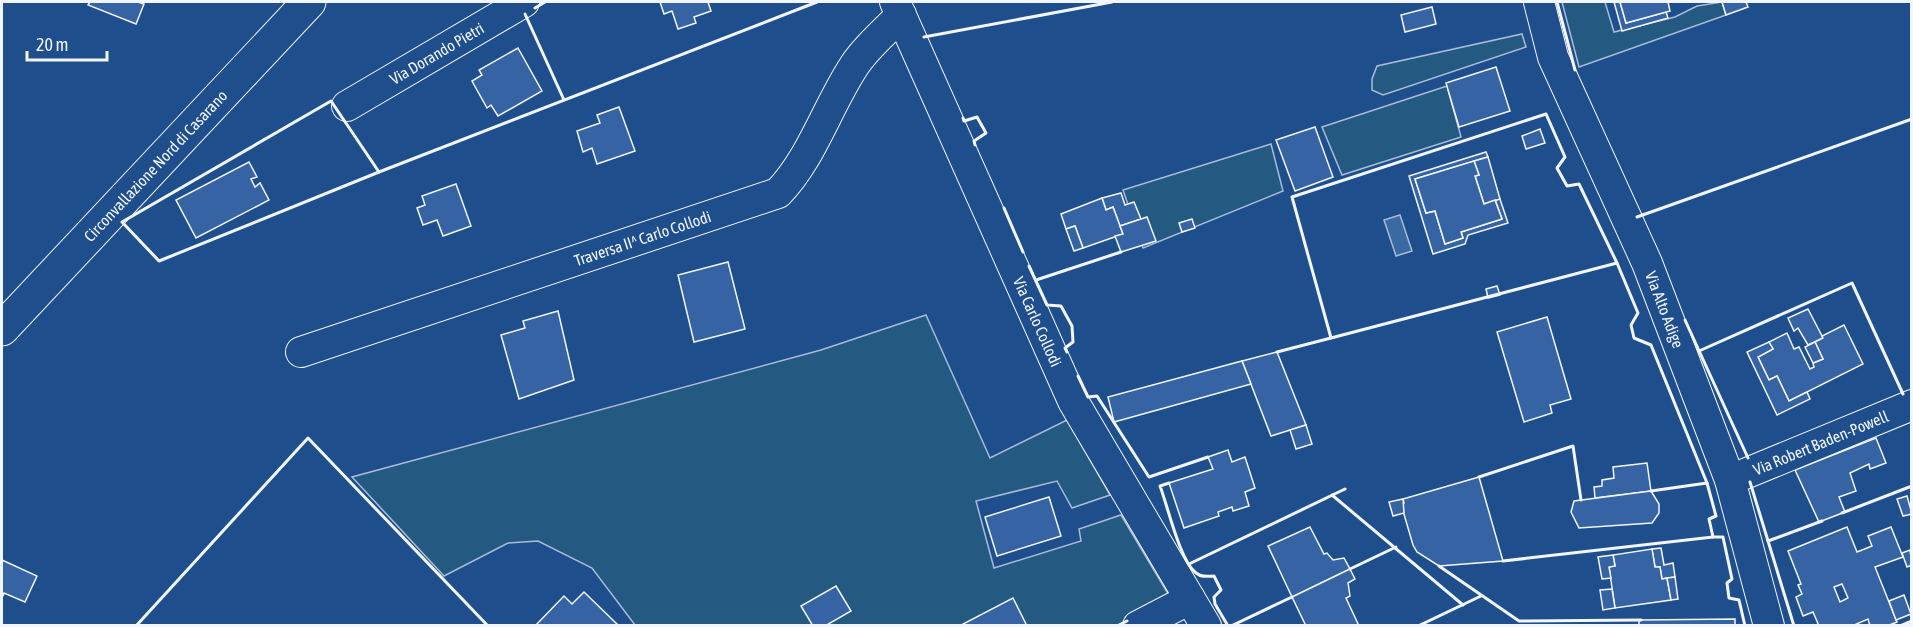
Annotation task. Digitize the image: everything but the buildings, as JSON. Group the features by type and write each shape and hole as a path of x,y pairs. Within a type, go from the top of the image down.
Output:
{"main road":[{"name":"Circonvallazione Nord di Casarano","path":"2,329 309,2"}],"street":[{"name":"Via Dorando Pietri","path":"347,106 524,2"},
{"name":"Via Alto Adige","path":"1539,2 1553,57 1647,263 1730,480 1769,626"},
{"name":"Traversa II^ Carlo Collodi","path":"301,352 778,193 798,170 855,64 898,8"},
{"name":"Via Carlo Collodi","path":"898,8 1073,401 1206,626"},
{"name":"Via Robert Baden-Powell","path":"1730,480 1911,405"},
{"path":"1138,626 1190,599"}],"shaded area":[{"path":"1562,2 1605,2 1614,32 1675,17 1697,6 1722,2 1726,15 1579,67"},
{"path":"1522,34 1526,47 1383,95 1372,90 1372,79 1377,66"},
{"path":"1447,86 1461,137 1342,175 1322,127"},
{"path":"1271,144 1283,191 1143,248 1123,190"},
{"path":"1400,215 1412,251 1396,256 1384,220"},
{"path":"926,315 990,458 1067,420 1110,495 1072,508 1057,481 976,501 994,568 1081,541 1079,529 1121,515 1173,602 1121,626 635,625 592,568 538,541 508,543 444,576 352,477 821,350"}],"wall":[{"path":"535,8 545,2"},
{"path":"379,172 817,2"},
{"path":"924,37 1112,2"},
{"path":"1557,2 1575,70"},
{"path":"525,14 564,100"},
{"path":"331,101 379,172 159,261 122,222 331,101"},
{"path":"1546,114 1565,157 1557,168 1567,186 1579,184 1617,263 1331,338 1292,197 1546,114"},
{"path":"963,118 964,121 977,117 986,133 974,141 975,145"},
{"path":"1637,217 1912,119"},
{"path":"1004,208 1023,252"},
{"path":"1036,280 1121,252"},
{"path":"1617,263 1638,313 1631,325 1634,338 1651,345 1707,483 1716,516 1709,519 1713,537 1723,537 1732,579 1727,583 1729,598 1739,600 1745,626"},
{"path":"1029,266 1047,305 1061,306 1072,326 1073,342 1065,348 1067,352"},
{"path":"1699,351 1852,283 1903,394"},
{"path":"1685,320 1748,458"},
{"path":"1277,352 1331,338"},
{"path":"1078,376 1088,397 1097,396 1149,477 1208,457"},
{"path":"136,626 308,438 488,626"},
{"path":"1479,477 1573,446 1581,500"},
{"path":"1750,482 1794,626"},
{"path":"1169,483 1160,486 1180,546 1190,567 1198,575 1214,576 1221,590 1214,597 1215,604 1228,626"},
{"path":"1651,491 1707,483"},
{"path":"1842,513 1912,486"},
{"path":"1189,564 1345,489"},
{"path":"1332,495 1463,605"},
{"path":"1768,541 1822,521"},
{"path":"1503,561 1713,537"},
{"path":"1350,569 1396,547"},
{"path":"1439,566 1519,621 1641,620"},
{"path":"1418,626 1481,596"},
{"path":"1231,626 1292,597"},
{"path":"1117,626 1127,621"},
{"path":"1900,626 1912,621"}]}
